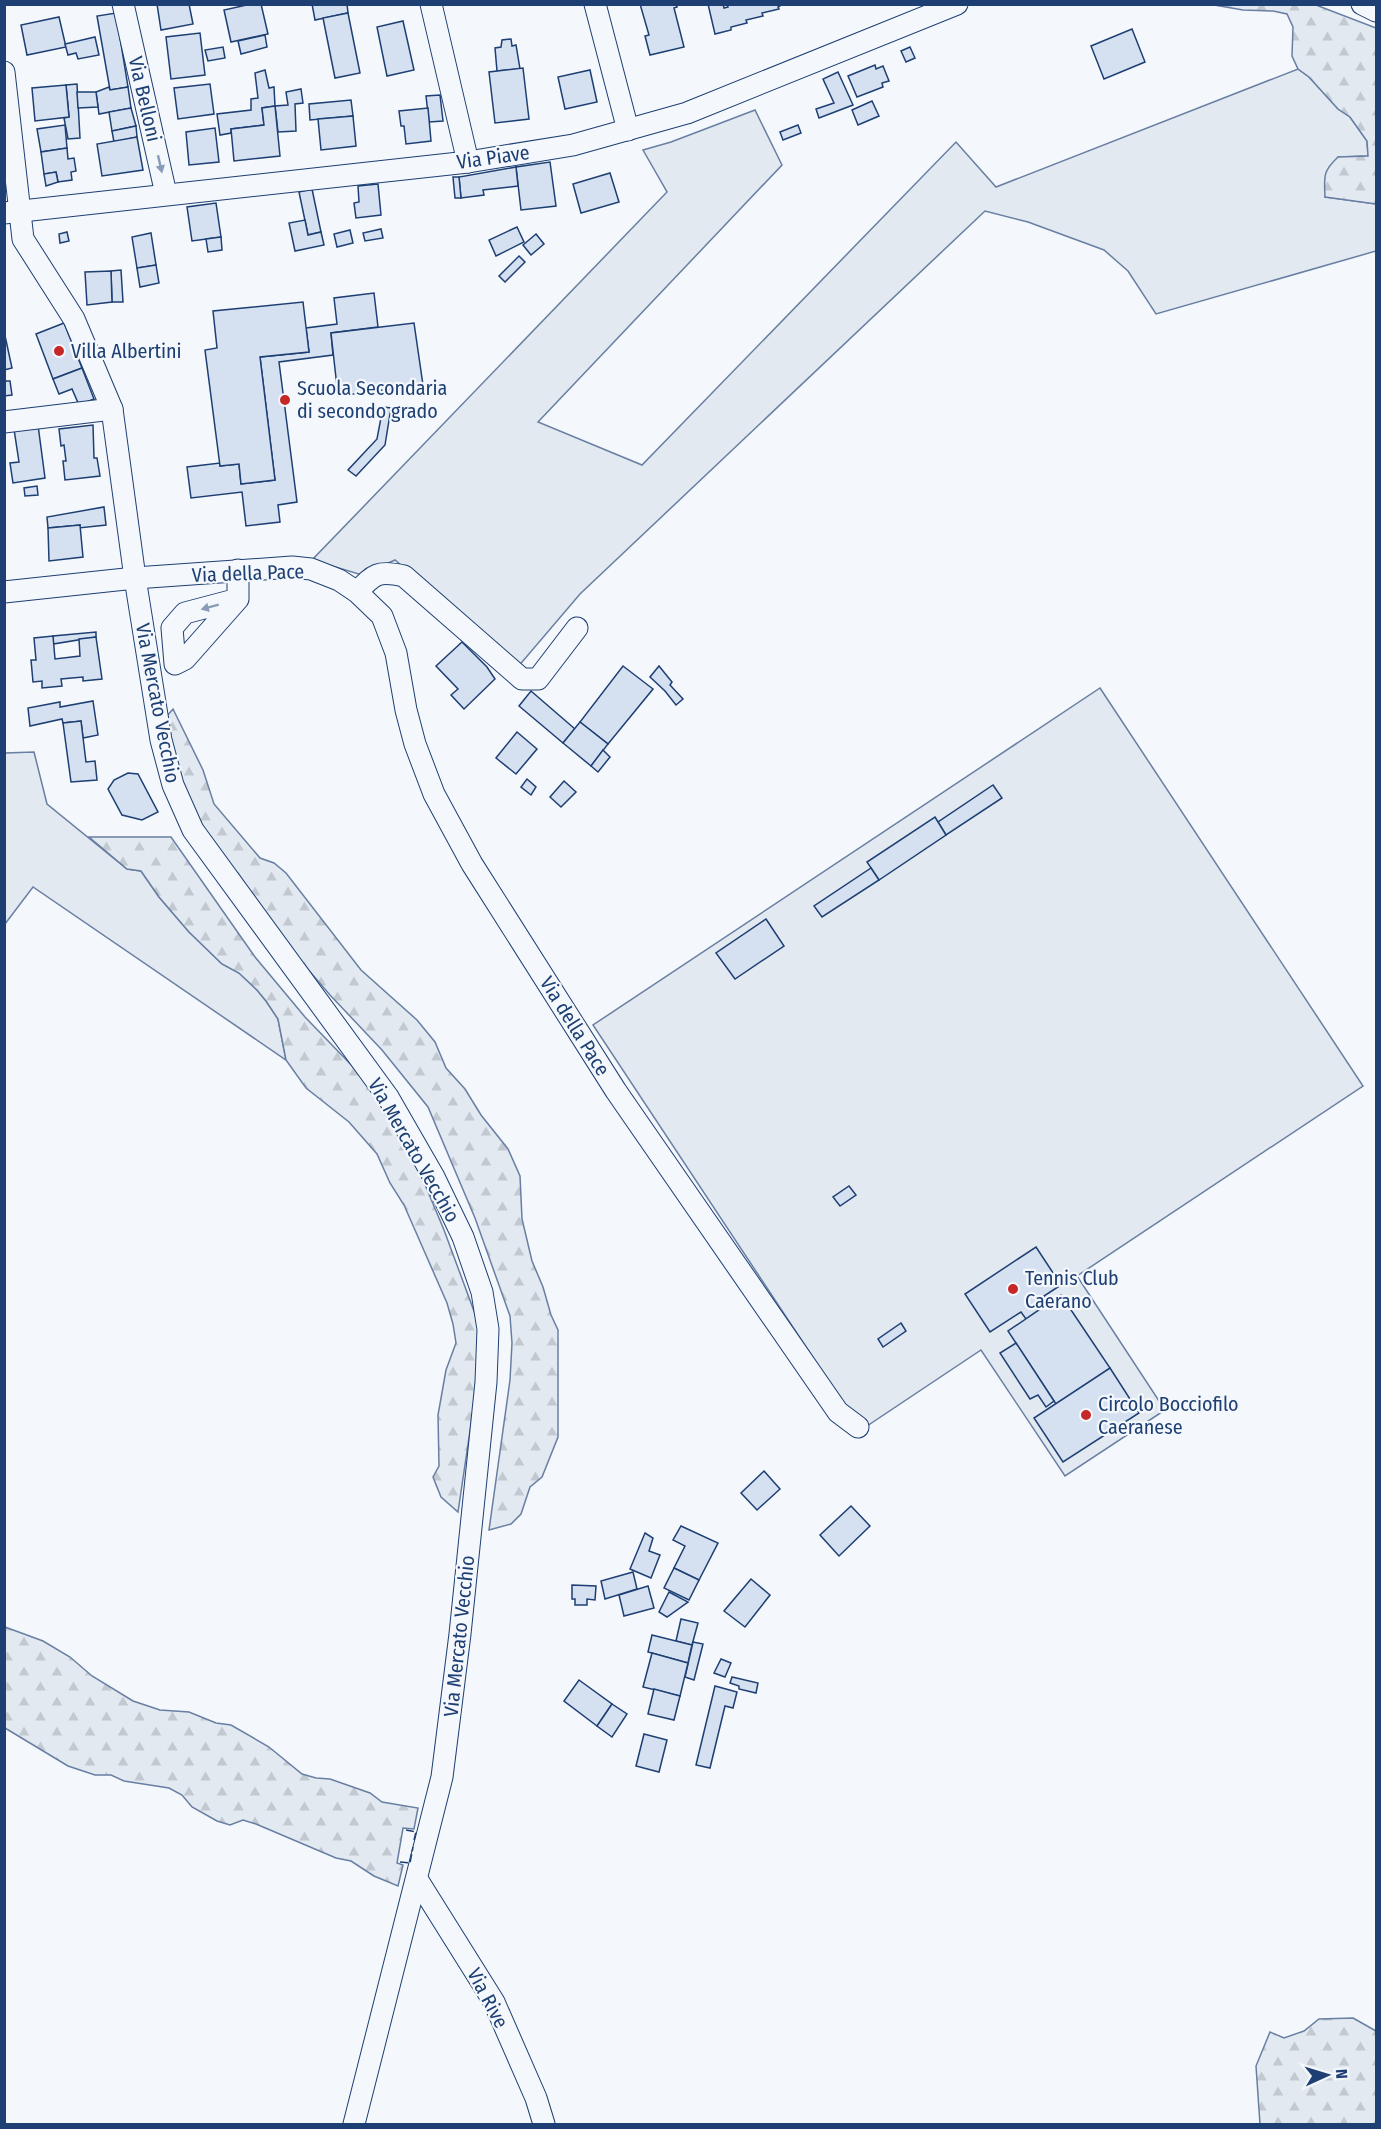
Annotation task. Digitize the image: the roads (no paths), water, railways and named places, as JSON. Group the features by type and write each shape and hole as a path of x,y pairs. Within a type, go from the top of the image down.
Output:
{"street":[{"name":"Via Belloni","path":"123,4 166,194"},
{"path":"431,4 468,162"},
{"path":"595,4 628,130"},
{"name":"Via Piave","path":"12,212 468,162 573,145 687,113 957,4"},
{"name":"Via Mercato Vecchio","path":"4,72 12,212 23,238 74,320 112,410 135,578 161,740 173,785 193,830 388,1096 434,1178 463,1236 482,1292 488,1329 486,1382 460,1634 442,1777 354,2124"},
{"path":"4,423 112,410"},
{"name":"Via della Pace","path":"4,592 135,578 292,567 311,569 339,580 357,592 381,616 396,653 415,744 434,794 472,864 623,1101 838,1412 858,1427"},
{"path":"238,570 238,599"},
{"path":"357,592 370,577 387,572 404,576 522,679 538,679 577,628"},
{"name":"Via Rive","path":"417,1879 494,2002 536,2098 544,2124"}],"place":[{"name":"Villa Albertini","path":"59,351"},
{"name":"Scuola Secondaria di secondo grado","path":"285,400"},
{"name":"Tennis Club Caerano","path":"1013,1289"},
{"name":"Circolo Bocciofilo Caeranese","path":"1086,1415"}]}
